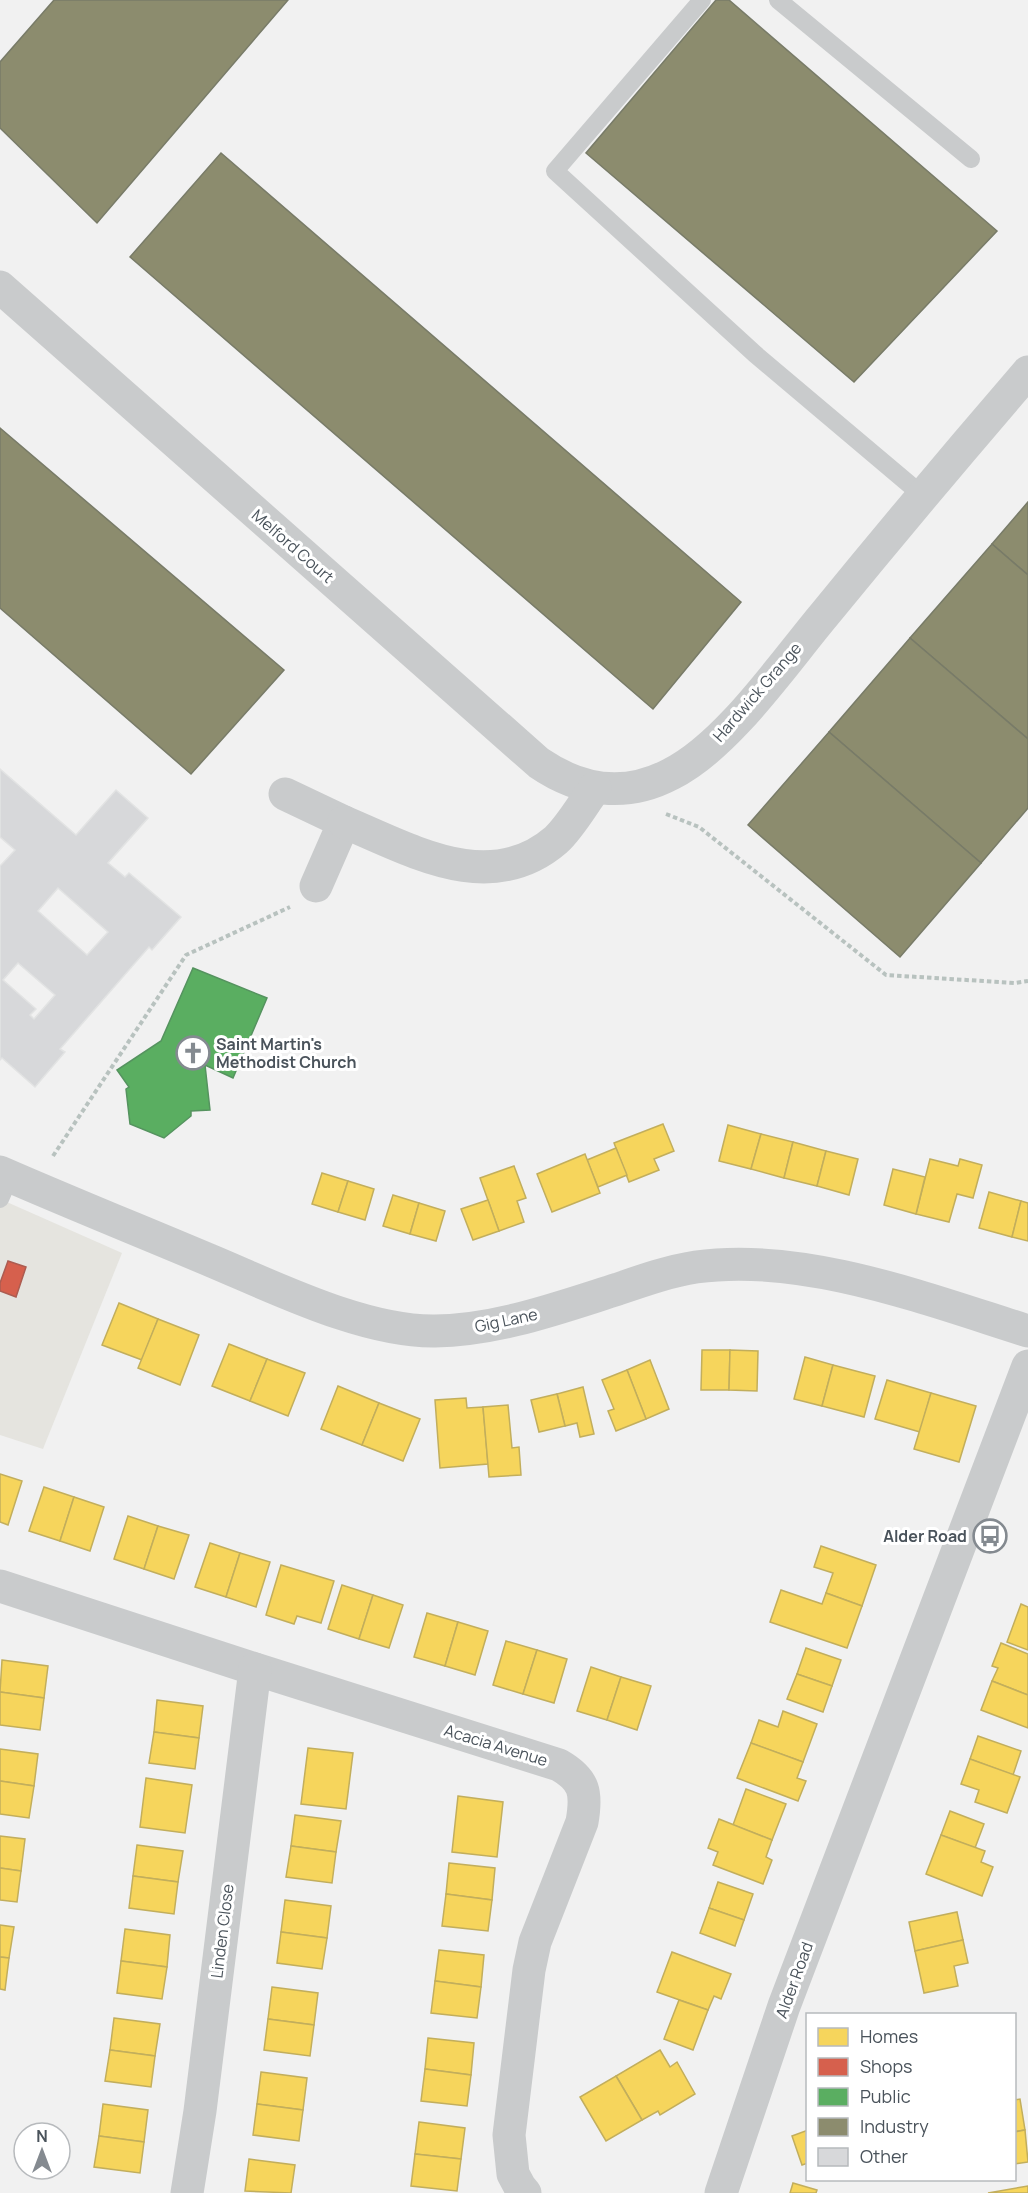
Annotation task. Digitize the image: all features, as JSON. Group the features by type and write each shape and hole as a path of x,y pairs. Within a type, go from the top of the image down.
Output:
{"street":[{"name":"Melford Court","path":"0,287 539,763 566,779 595,788"},
{"name":"Hardwick Grange","path":"595,788 612,789 650,783 687,766 703,753 741,715 922,495 1028,372"},
{"path":"285,794 430,858 465,867 492,868 515,863 541,851 557,838 595,788"},
{"path":"316,886 344,822"},
{"name":"Gig Lane","path":"11,1183 286,1293 355,1318 392,1327 433,1332 494,1326 695,1267 745,1263 802,1270 879,1285 1028,1331"},
{"name":"Alder Road","path":"721,2193 796,2011 1028,1366"},
{"name":"Acacia Avenue","path":"0,1586 255,1670 559,1765 574,1773 582,1786 585,1804 582,1822 535,1941 529,1970 509,2135 513,2174 519,2187 525,2193"},
{"name":"Linden Close","path":"187,2193 200,2111 255,1670"}],"lane":[{"path":"702,0 555,171 755,354 922,495"},
{"path":"778,0 971,159"}],"path":[{"path":"658,811 699,827 886,975 1015,983 1028,981"},
{"path":"11,1183 186,955 298,903 316,886"}],"shaded area":[{"path":"0,1199 122,1253 43,1449 0,1435"}],"building: Homes":[{"path":"663,1124 674,1151 654,1159 659,1170 629,1182 614,1143"},
{"path":"728,1125 761,1134 751,1169 719,1161"},
{"path":"761,1134 793,1142 784,1178 751,1169"},
{"path":"793,1142 826,1151 817,1186 784,1178"},
{"path":"616,1148 627,1175 598,1187 587,1160"},
{"path":"826,1151 858,1159 849,1195 817,1186"},
{"path":"585,1154 600,1193 552,1212 537,1174"},
{"path":"930,1159 958,1166 960,1159 982,1165 973,1198 957,1194 949,1222 916,1214"},
{"path":"514,1166 526,1198 517,1201 524,1222 499,1231 480,1178"},
{"path":"893,1169 925,1177 916,1214 884,1205"},
{"path":"322,1173 348,1181 338,1212 312,1204"},
{"path":"348,1181 374,1189 365,1220 338,1212"},
{"path":"989,1192 1021,1201 1012,1237 979,1228"},
{"path":"393,1195 419,1203 410,1234 383,1226"},
{"path":"488,1200 499,1231 473,1240 461,1209"},
{"path":"1021,1201 1028,1203 1028,1241 1012,1237"},
{"path":"419,1203 445,1211 436,1241 410,1234"},
{"path":"119,1303 158,1319 142,1360 102,1345"},
{"path":"158,1319 199,1335 180,1385 138,1368"},
{"path":"229,1344 267,1359 250,1401 212,1386"},
{"path":"702,1350 730,1350 729,1390 701,1390"},
{"path":"730,1350 758,1351 757,1391 729,1390"},
{"path":"805,1357 833,1365 822,1406 794,1399"},
{"path":"267,1359 305,1373 288,1416 250,1401"},
{"path":"650,1360 669,1409 646,1419 627,1370"},
{"path":"833,1365 875,1376 864,1417 822,1406"},
{"path":"627,1370 646,1419 616,1431 608,1411 614,1409 602,1380"},
{"path":"887,1380 931,1393 920,1432 875,1419"},
{"path":"338,1386 379,1403 362,1445 321,1429"},
{"path":"583,1387 594,1434 580,1437 577,1423 565,1426 557,1394"},
{"path":"931,1393 976,1406 959,1462 914,1449"},
{"path":"557,1394 565,1426 539,1432 531,1400"},
{"path":"466,1398 467,1408 483,1407 488,1464 440,1468 435,1400"},
{"path":"379,1403 420,1419 403,1461 362,1445"},
{"path":"508,1405 512,1448 519,1447 521,1475 489,1477 483,1407"},
{"path":"0,1474 22,1481 8,1525 0,1522"},
{"path":"44,1487 74,1497 60,1541 29,1531"},
{"path":"74,1497 104,1507 90,1551 60,1541"},
{"path":"128,1516 158,1526 144,1569 114,1559"},
{"path":"158,1526 189,1535 174,1579 144,1569"},
{"path":"210,1543 240,1553 226,1597 195,1587"},
{"path":"821,1546 876,1565 862,1606 826,1593 833,1573 814,1567"},
{"path":"240,1553 270,1562 256,1607 226,1597"},
{"path":"281,1565 334,1581 321,1623 297,1616 294,1624 266,1615"},
{"path":"342,1585 373,1595 359,1639 328,1629"},
{"path":"781,1590 822,1604 826,1593 862,1606 847,1648 770,1622"},
{"path":"373,1595 403,1605 389,1648 359,1639"},
{"path":"1021,1604 1028,1607 1028,1650 1007,1642"},
{"path":"427,1613 458,1622 445,1666 414,1657"},
{"path":"458,1622 488,1631 475,1675 445,1666"},
{"path":"506,1641 537,1650 523,1694 493,1685"},
{"path":"1001,1643 1028,1654 1028,1695 992,1681 998,1668 992,1666"},
{"path":"806,1648 841,1660 832,1686 797,1674"},
{"path":"537,1650 567,1659 554,1703 523,1694"},
{"path":"2,1660 48,1666 44,1698 0,1692"},
{"path":"591,1667 621,1677 607,1720 577,1711"},
{"path":"797,1674 832,1686 823,1712 787,1699"},
{"path":"621,1677 651,1686 637,1730 607,1720"},
{"path":"992,1681 1028,1695 1028,1728 981,1710"},
{"path":"0,1692 44,1698 40,1730 0,1725"},
{"path":"157,1700 203,1706 199,1738 154,1732"},
{"path":"783,1711 817,1724 803,1762 751,1743 759,1720 778,1727"},
{"path":"154,1732 199,1738 195,1769 149,1763"},
{"path":"978,1736 1021,1751 1013,1775 970,1759"},
{"path":"751,1743 803,1762 797,1778 806,1781 798,1801 737,1778"},
{"path":"308,1748 353,1753 346,1809 301,1804"},
{"path":"0,1749 38,1754 34,1786 0,1781"},
{"path":"970,1759 1020,1777 1007,1813 975,1802 979,1790 961,1784"},
{"path":"146,1778 192,1785 185,1833 140,1827"},
{"path":"0,1781 34,1786 29,1818 0,1814"},
{"path":"746,1789 786,1804 772,1840 733,1825"},
{"path":"458,1796 503,1802 497,1857 452,1852"},
{"path":"950,1811 984,1824 975,1848 941,1835"},
{"path":"295,1815 341,1821 336,1852 291,1846"},
{"path":"719,1819 772,1840 766,1857 772,1860 763,1884 713,1865 718,1852 708,1848"},
{"path":"941,1835 985,1851 981,1862 993,1867 982,1896 926,1874"},
{"path":"0,1836 25,1839 21,1871 0,1868"},
{"path":"137,1845 183,1851 178,1882 133,1876"},
{"path":"291,1846 336,1852 332,1883 286,1877"},
{"path":"449,1863 495,1868 492,1900 446,1894"},
{"path":"0,1868 21,1871 17,1902 0,1900"},
{"path":"133,1876 178,1882 174,1914 129,1908"},
{"path":"718,1882 753,1894 744,1920 709,1908"},
{"path":"446,1894 492,1900 488,1931 442,1926"},
{"path":"285,1900 331,1906 327,1938 281,1932"},
{"path":"709,1908 744,1920 735,1946 700,1933"},
{"path":"957,1912 963,1940 915,1951 909,1922"},
{"path":"0,1925 14,1927 9,1958 0,1957"},
{"path":"125,1929 170,1935 167,1967 121,1961"},
{"path":"281,1932 327,1938 322,1969 277,1963"},
{"path":"963,1940 968,1963 954,1966 958,1986 924,1993 915,1951"},
{"path":"439,1950 484,1955 481,1987 435,1981"},
{"path":"672,1952 731,1974 721,1999 714,1996 708,2010 657,1992"},
{"path":"0,1957 9,1958 5,1990 0,1989"},
{"path":"121,1961 167,1967 162,1999 117,1993"},
{"path":"435,1981 481,1987 477,2018 431,2013"},
{"path":"272,1987 318,1993 314,2025 268,2019"},
{"path":"679,2000 708,2010 693,2050 664,2039"},
{"path":"114,2018 160,2024 155,2056 110,2050"},
{"path":"268,2019 314,2025 310,2056 264,2050"},
{"path":"428,2038 474,2043 471,2075 425,2069"},
{"path":"110,2050 155,2056 151,2087 105,2081"},
{"path":"660,2050 670,2067 677,2062 695,2094 660,2115 658,2111 642,2120 616,2076"},
{"path":"425,2069 471,2075 467,2106 421,2101"},
{"path":"261,2072 307,2078 303,2110 257,2104"},
{"path":"616,2076 642,2120 606,2141 580,2097"},
{"path":"1020,2099 1025,2130 1016,2132 1016,2100"},
{"path":"103,2104 148,2110 144,2142 99,2136"},
{"path":"257,2104 303,2110 299,2141 253,2135"},
{"path":"419,2122 465,2128 461,2159 415,2154"},
{"path":"1025,2130 1028,2162 1016,2164 1016,2132"},
{"path":"806,2131 806,2164 802,2165 792,2136"},
{"path":"99,2136 144,2142 140,2173 94,2167"},
{"path":"415,2154 461,2159 457,2191 411,2186"},
{"path":"249,2159 295,2165 291,2193 245,2191"},
{"path":"793,2183 817,2190 816,2193 790,2193"},
{"path":"1028,2186 1028,2193 988,2193"}],"building: Shops":[{"path":"8,1261 26,1267 16,1297 0,1291 0,1283"}],"building: Public":[{"name":"Saint Martin's Methodist Church","path":"193,968 267,998 233,1078 205,1065 210,1110 191,1111 191,1116 164,1138 130,1124 126,1089 129,1087 117,1070 161,1041"}],"building: Industry":[{"path":"54,0 288,0 97,223 0,128 0,62"},
{"path":"716,0 729,0 997,231 854,382 586,153"},
{"path":"221,153 741,602 653,709 130,257"},
{"path":"0,428 284,670 191,774 0,608"},
{"path":"1028,502 1028,575 992,544"},
{"path":"992,544 1028,575 1028,739 910,638"},
{"path":"910,638 1028,739 1028,808 981,863 829,732"},
{"path":"829,732 981,863 900,957 748,825"}],"building: Other":[{"path":"0,769 76,835 116,790 148,818 108,863 125,877 129,873 181,917 152,950 149,947 60,1049 65,1052 35,1087 2,1058 0,1060 0,866 15,850 0,837","holes":["58,888 108,932 87,955 38,911","18,963 55,995 34,1019 30,1015 36,1009 3,980"]}],"place":[{"name":"Saint Martin's Methodist Church","path":"193,1053"},
{"name":"Alder Road","path":"990,1536"}]}
